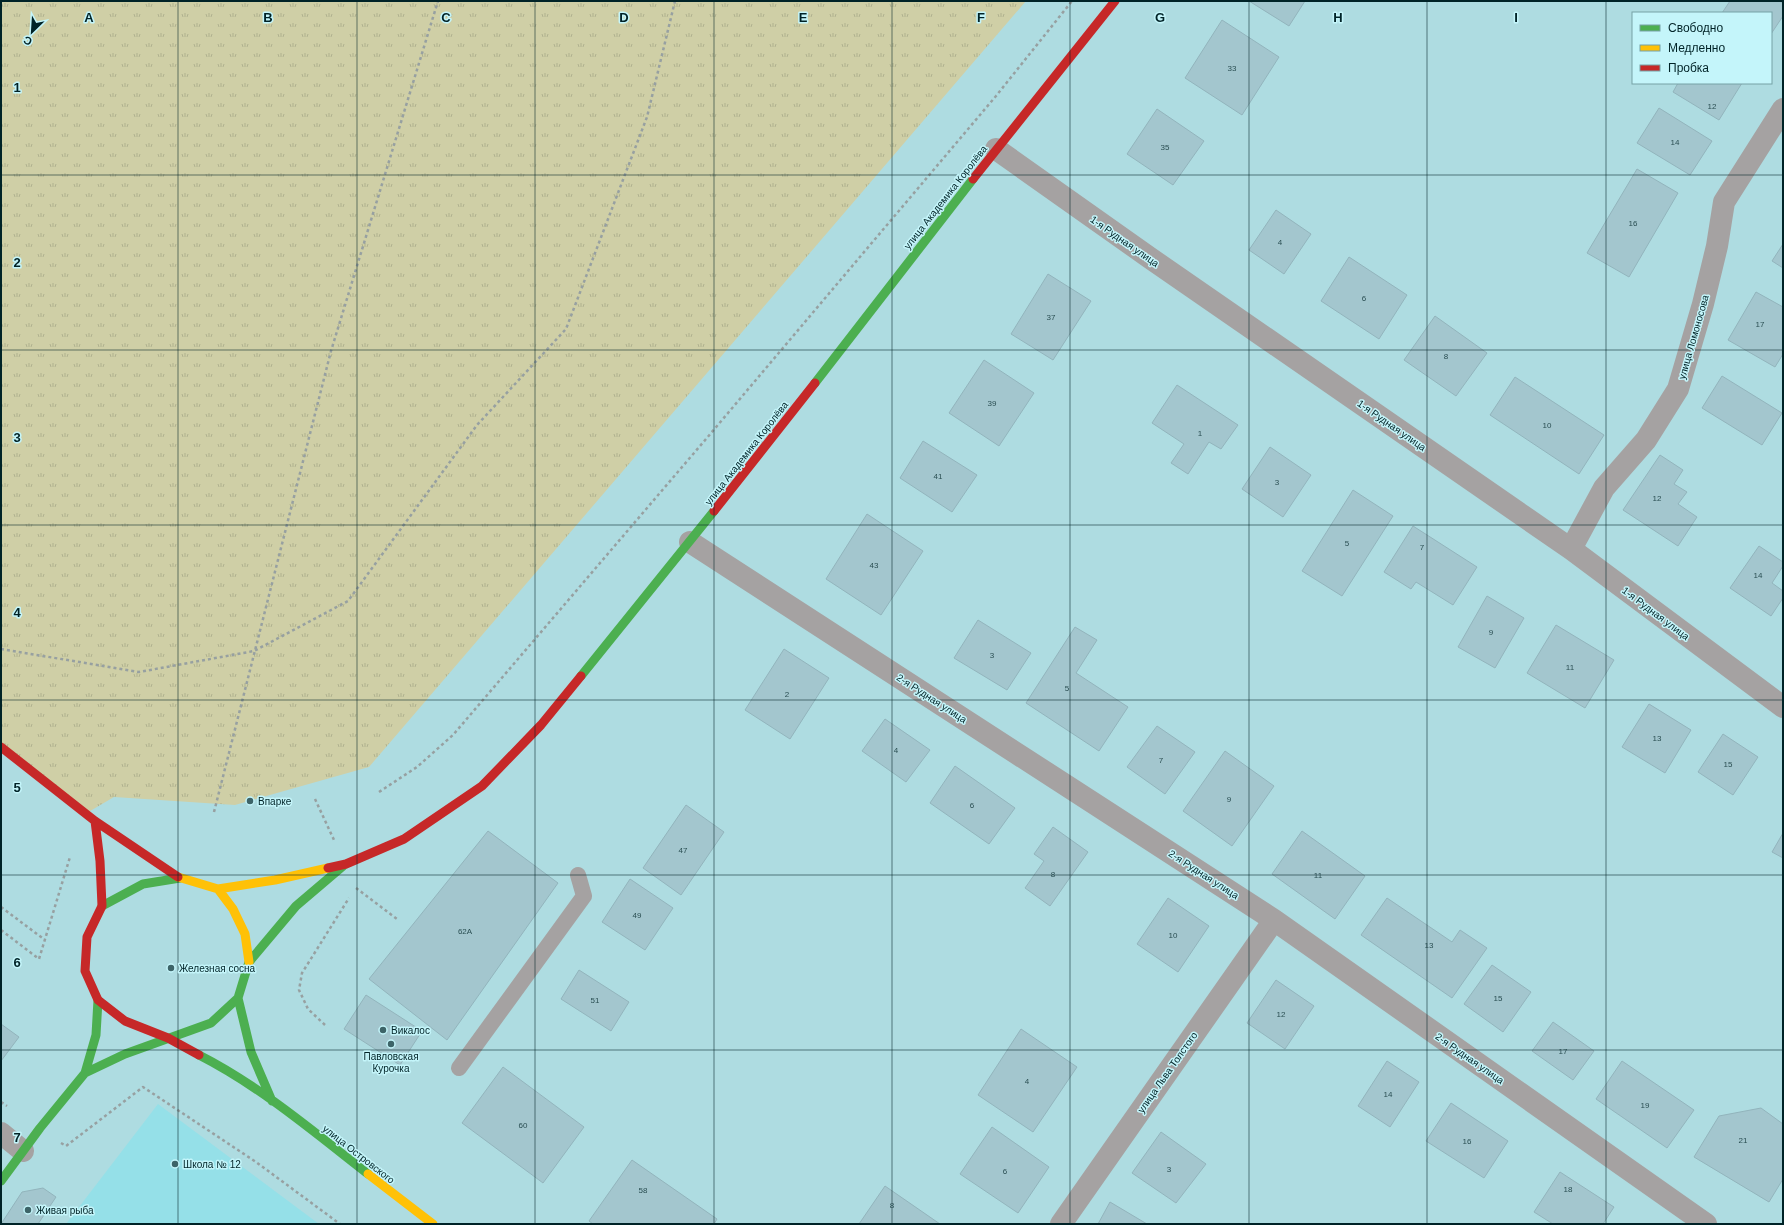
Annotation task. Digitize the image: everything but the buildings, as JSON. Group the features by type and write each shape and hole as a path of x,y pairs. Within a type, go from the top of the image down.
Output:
{"street":[{"name":"улица Академика Королёва","path":"346,864 404,839 482,786 541,725 762,452 996,149 1115,1"},
{"name":"улица Ломоносова","path":"1571,549 1604,488 1646,440 1678,389 1704,304 1717,246 1724,202 1783,109"},
{"name":"1-я Рудная улица","path":"996,149 1156,263 1571,549 1783,707"},
{"name":"2-я Рудная улица","path":"690,542 1274,920 1706,1224"},
{"path":"1,747 94,821 180,878 218,888 275,880 346,864"},
{"path":"1,1182 12,1157 40,1128 85,1073 96,1035 98,1000 85,971 87,937 102,906 100,861 94,821"},
{"path":"85,1073 125,1054 211,1023 238,998 250,962 296,906 346,864"},
{"path":"102,906 143,884 180,878"},
{"path":"218,888 233,909 245,934 250,962"},
{"name":"улица Льва Толстого","path":"1061,1224 1274,920"},
{"path":"238,998 251,1052 272,1101"},
{"name":"улица Островского","path":"98,1000 125,1021 168,1038 221,1066 272,1101 432,1224"},
{"path":"1,1133 12,1157"}],"lane":[{"path":"459,1068 584,896 578,876"}],"path":[{"path":"214,812 331,351 438,1"},
{"path":"1,649 139,672 254,651 348,601 477,425 566,328 647,116 675,1"},
{"path":"379,792 417,767 453,734 711,433 996,96 1072,1"},
{"path":"315,799 336,845"},
{"path":"1,930 39,959 70,857"},
{"path":"325,1025 308,1009 300,990 302,973 355,888 397,919"},
{"path":"1,907 45,940"},
{"path":"1,1102 66,1146 143,1087 256,1162 340,1224"}],"shaded area":[{"name":"Школа № 12","path":"158,1104 319,1224 66,1224"}],"green space":[{"path":"1,1 1026,1 369,767 235,805 114,797 85,814 1,747"}],"traffic: fast":[{"path":"815,383 973,179"},
{"path":"581,676 714,511"},
{"path":"85,1073 125,1054 211,1023 238,998 249,962 296,906 343,866"},
{"path":"102,906 143,884 180,878"},
{"path":"238,998 251,1052 272,1101"},
{"path":"1,1181 40,1128 85,1073 96,1035 98,1000"},
{"path":"199,1055 222,1067 265,1095 368,1174"}],"traffic: slow":[{"path":"178,877 218,889 275,880 328,868"},
{"path":"218,889 233,909 245,934 249,962"},
{"path":"368,1174 433,1224"}],"traffic: jam":[{"path":"973,179 1115,1"},
{"path":"714,511 815,383"},
{"path":"328,868 346,864 404,839 482,786 541,725 581,676"},
{"path":"1,747 95,821 178,877"},
{"path":"95,821 100,861 102,906 87,937 85,971 98,1000 125,1021 168,1038 199,1055"}],"place":[{"name":"Впарке","path":"250,801"},
{"name":"Железная сосна","path":"171,968"},
{"name":"Викалос","path":"383,1030"},
{"name":"Павловская Курочка","path":"391,1044"},
{"name":"Школа № 12","path":"175,1164"},
{"name":"Живая рыба","path":"28,1210"}]}
